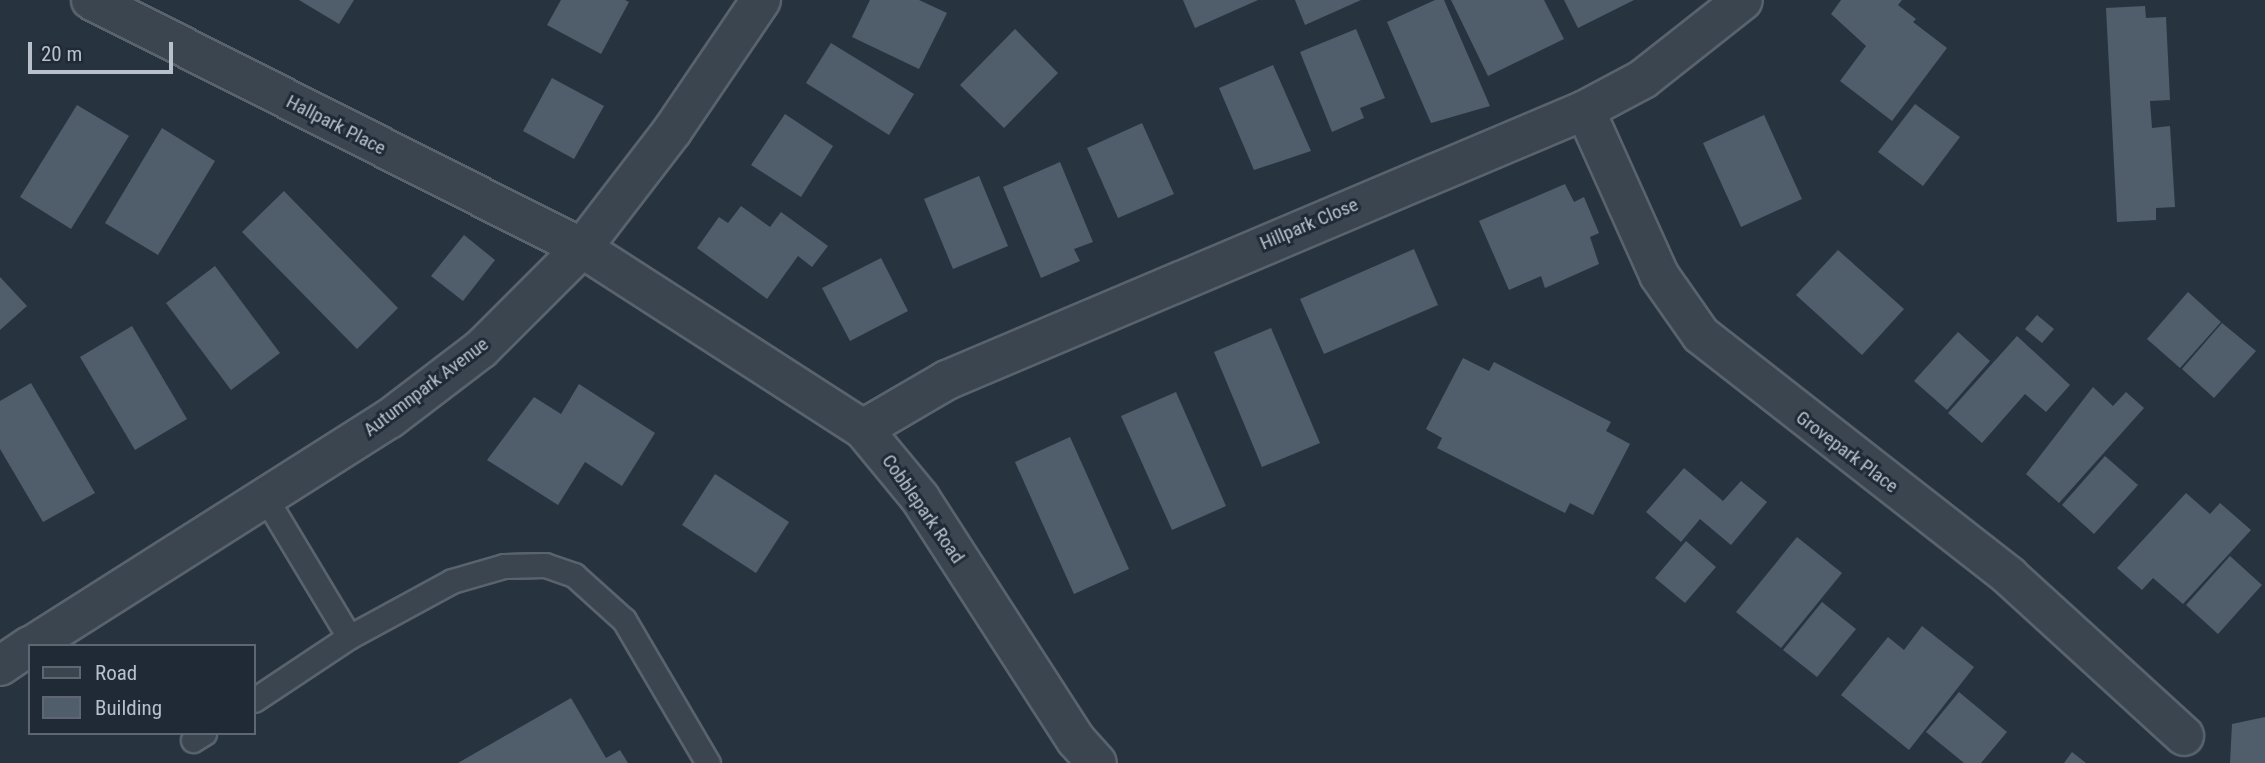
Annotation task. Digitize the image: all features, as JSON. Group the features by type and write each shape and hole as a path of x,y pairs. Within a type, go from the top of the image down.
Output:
{"street":[{"name":"Hallpark Place","path":"91,0 582,248"},
{"name":"Autumnpark Avenue","path":"33,644 389,419 481,349 582,248 672,131 761,0"},
{"name":"Hillpark Close","path":"863,429 947,380 1585,110 1643,79 1743,0"},
{"name":"Grovepark Place","path":"1585,110 1659,275 1701,335 2008,576 2185,736"},
{"name":"Cobblepark Road","path":"582,248 863,429 920,498 1076,740 1097,763"},
{"name":"Autumnpark Avenue","path":"0,666 28,647"}],"lane":[{"path":"265,497 349,637"},
{"path":"256,699 349,637 452,581 504,566 545,565 573,575 624,620 708,763"}],"building":[{"path":"299,0 354,0 339,24"},
{"path":"561,0 629,2 601,54 547,25"},
{"path":"870,0 919,0 947,13 919,69 852,37"},
{"path":"1183,0 1258,0 1195,28"},
{"path":"1295,0 1361,0 1305,25"},
{"path":"1435,0 1444,0 1490,106 1431,123 1387,22"},
{"path":"1451,0 1544,0 1564,39 1488,76"},
{"path":"1564,0 1634,0 1578,28"},
{"path":"1841,0 1902,0 1898,5 1916,19 1913,22 1947,48 1892,121 1840,81 1866,46 1831,14"},
{"path":"2145,6 2146,18 2166,17 2170,100 2150,101 2152,128 2170,126 2175,207 2156,208 2156,220 2117,222 2106,8"},
{"path":"1015,29 1058,73 1004,128 960,85"},
{"path":"1356,29 1385,98 1360,108 1364,118 1332,132 1300,52"},
{"path":"831,43 914,94 889,135 806,83"},
{"path":"1273,65 1311,151 1254,170 1219,88"},
{"path":"552,78 604,106 574,159 523,131"},
{"path":"1915,104 1960,137 1923,186 1878,152"},
{"path":"77,105 129,136 71,229 20,197"},
{"path":"785,114 833,146 801,197 751,165"},
{"path":"1764,115 1802,199 1741,227 1703,143"},
{"path":"1142,123 1174,194 1118,218 1087,148"},
{"path":"162,128 215,161 158,255 105,223"},
{"path":"1060,162 1093,242 1074,249 1080,261 1041,278 1003,187"},
{"path":"979,176 1008,246 953,269 924,199"},
{"path":"1565,184 1574,202 1584,197 1599,233 1590,237 1599,264 1545,288 1541,276 1509,290 1479,221"},
{"path":"284,191 398,308 357,349 242,232"},
{"path":"741,206 770,227 781,212 828,246 812,267 798,256 767,299 697,248 719,217 728,223"},
{"path":"464,235 495,260 463,301 431,276"},
{"path":"1414,249 1438,305 1324,354 1300,299"},
{"path":"1838,250 1904,309 1862,355 1796,295"},
{"path":"881,258 908,311 850,341 822,288"},
{"path":"215,266 280,353 231,390 166,303"},
{"path":"0,277 27,306 0,330"},
{"path":"2188,292 2221,322 2180,368 2147,339"},
{"path":"2037,315 2054,329 2042,343 2025,329"},
{"path":"2222,323 2256,351 2214,398 2182,369"},
{"path":"132,326 187,419 135,450 80,357"},
{"path":"1271,328 1320,443 1262,467 1214,352"},
{"path":"1958,332 1990,361 1947,410 1914,381"},
{"path":"2017,336 2070,385 2046,412 2025,394 1982,443 1948,413"},
{"path":"1463,358 1489,371 1494,362 1611,422 1606,431 1630,444 1593,515 1570,503 1565,513 1437,448 1442,438 1426,429"},
{"path":"31,383 95,493 43,522 0,449 0,401"},
{"path":"579,384 655,433 622,486 585,462 558,505 487,460 534,397 561,414"},
{"path":"2093,387 2113,406 2126,392 2144,408 2059,503 2026,474"},
{"path":"1176,392 1226,506 1172,530 1121,416"},
{"path":"1070,437 1129,569 1074,594 1015,462"},
{"path":"2105,456 2138,485 2094,534 2062,505"},
{"path":"1684,468 1723,501 1741,481 1767,502 1731,545 1700,519 1681,542 1646,512"},
{"path":"715,474 789,522 756,573 682,525"},
{"path":"2186,493 2210,514 2220,503 2251,530 2183,604 2153,578 2142,590 2117,568"},
{"path":"1797,537 1842,573 1781,648 1736,612"},
{"path":"1686,541 1716,567 1685,603 1655,578"},
{"path":"2230,556 2262,585 2218,634 2186,605"},
{"path":"1822,602 1856,629 1817,677 1783,650"},
{"path":"1922,626 1974,667 1909,750 1841,695 1888,637 1904,650"},
{"path":"1959,692 2007,732 1981,763 1964,763 1926,732"},
{"path":"571,698 606,758 620,750 628,763 458,763"},
{"path":"2265,717 2265,763 2230,763 2232,724"},
{"path":"2072,752 2086,763 2064,763"}]}
